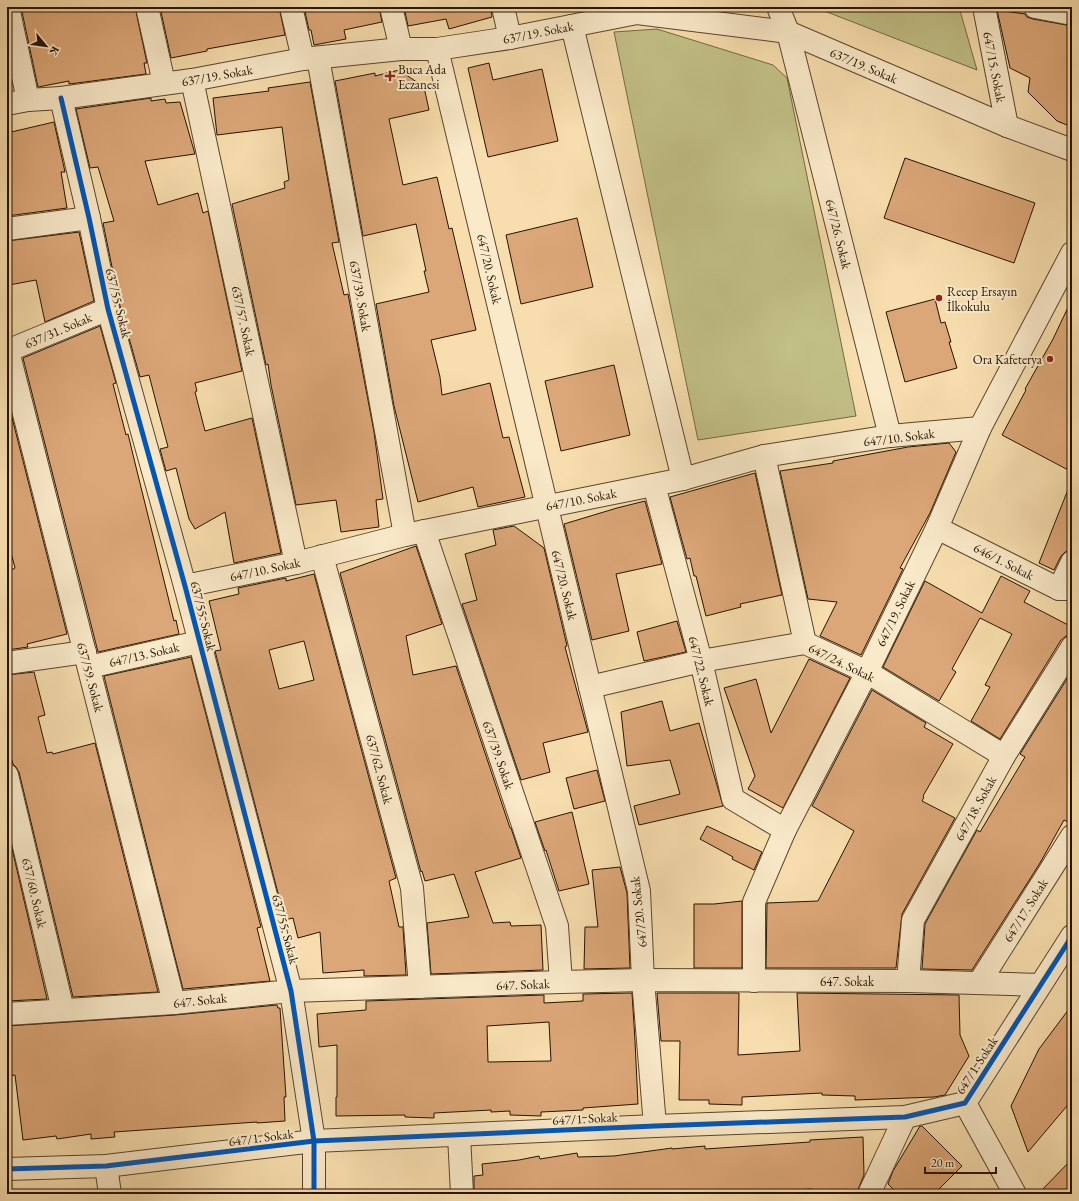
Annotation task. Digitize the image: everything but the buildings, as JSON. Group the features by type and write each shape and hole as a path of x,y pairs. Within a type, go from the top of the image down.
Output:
{"street":[{"path":"8,7 28,100"},
{"path":"147,7 164,83"},
{"name":"637/39. Sokak","path":"291,7 311,58 414,533 557,926 561,982"},
{"path":"391,7 401,49"},
{"path":"503,7 510,38"},
{"name":"647/26. Sokak","path":"778,7 788,32 890,436"},
{"name":"647/15. Sokak","path":"984,7 1007,126"},
{"path":"1035,7 1072,14"},
{"name":"637/19. Sokak","path":"7,104 28,100 60,98 192,80 311,58 401,49 437,49 510,38 572,26 636,10 788,32 1007,126 1072,150"},
{"path":"572,26 683,479"},
{"name":"647/20. Sokak","path":"437,49 479,219 638,891 643,980 655,1126"},
{"name":"637/57. Sokak","path":"192,80 296,563"},
{"name":"637/55. Sokak","path":"60,98 89,218 108,309 185,586 291,991 314,1141 314,1194"},
{"path":"7,229 89,218"},
{"name":"647/19. Sokak","path":"754,981 754,902 786,830 867,672 937,528 980,428 1072,253"},
{"name":"637/31. Sokak","path":"7,351 108,309"},
{"name":"637/59. Sokak","path":"7,351 174,1003"},
{"name":"647/10. Sokak","path":"185,586 296,563 414,533 683,479 764,456 890,436 980,428"},
{"path":"764,456 805,644"},
{"name":"647/22. Sokak","path":"654,485 700,661 733,799 786,830"},
{"name":"646/1. Sokak","path":"937,528 1066,589"},
{"name":"637/62. Sokak","path":"322,556 412,888 420,987"},
{"path":"1066,589 1072,562"},
{"name":"647/13. Sokak","path":"7,663 87,659 199,642"},
{"name":"647/24. Sokak","path":"590,687 700,661 805,644 867,672 1004,756"},
{"name":"647/18. Sokak","path":"908,981 913,920 1004,756 1072,647"},
{"name":"637/60. Sokak","path":"7,775 63,1010"},
{"name":"647/17. Sokak","path":"979,983 1072,836"},
{"name":"647/1. Sokak","path":"7,1169 106,1166 314,1141 905,1117 965,1103 1072,936"},
{"name":"647. Sokak","path":"7,1014 174,1003 291,991 561,982 643,980 908,981 1040,985"},
{"path":"965,1103 1015,1194"},
{"path":"872,1193 905,1117"},
{"path":"459,1135 462,1194"},
{"path":"106,1166 110,1194"}],"shaded area":[{"path":"814,7 959,7 977,70"},
{"path":"657,29 773,65 787,78 856,416 698,440 614,32"}],"cycle path":[{"path":"61,98 89,218 108,309 185,586 291,991 314,1141 314,1194"},
{"path":"7,1169 106,1166 314,1141 905,1117 965,1103 1072,936"}],"place":[{"name":"Buca Ada Eczanesi","path":"390,76"},
{"name":"Recep Ersayın İlkokulu","path":"939,298"},
{"name":"Ora Kafeterya","path":"1050,359"}]}
